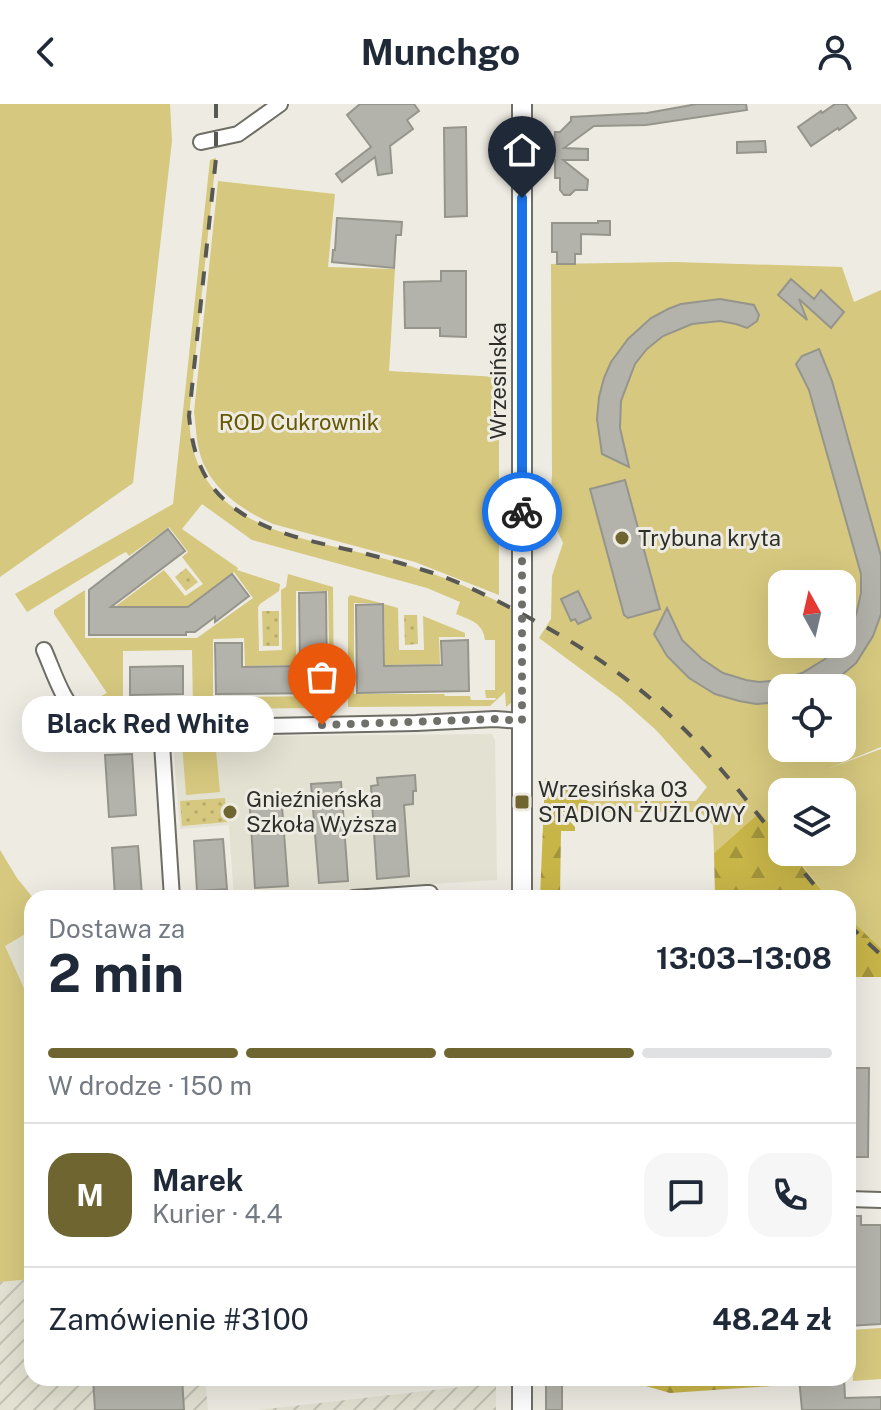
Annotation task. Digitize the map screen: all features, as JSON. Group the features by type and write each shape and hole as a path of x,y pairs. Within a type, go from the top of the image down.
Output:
{"street":[{"path":"201,142 238,134 280,104"},
{"name":"Wrzesińska","path":"522,104 522,890"},
{"path":"44,650 70,706 80,716 92,722 127,729 495,719 522,721"},
{"path":"161,728 171,890"},
{"path":"856,1199 881,1200"},
{"path":"522,1386 522,1410"}],"shaded area":[{"path":"492,734 495,740 497,880 413,885 413,890 233,890 229,825 180,829 173,745 182,737"},
{"path":"24,934 24,989 4,945"},
{"path":"24,1280 24,1386 206,1386 208,1410 0,1410 0,1282"},
{"path":"470,1386 496,1386 496,1410 258,1410"}],"green space":[{"path":"0,104 170,104 172,141 133,483 0,577"},
{"path":"216,158 189,416 194,453 206,479 224,500 270,528 413,567 511,608 512,702 506,707 505,692 490,706 348,707 350,595 381,603 354,603 354,694 444,694 470,696 471,700 495,700 486,698 485,690 495,690 495,640 485,640 479,626 456,614 460,602 427,588 252,540 202,504 182,529 237,570 280,584 279,591 258,607 259,651 282,650 281,590 286,587 288,574 333,587 334,708 193,709 192,650 123,651 123,710 93,711 81,706 107,693 54,610 85,590 85,638 197,638 253,598 234,572 188,607 116,606 164,570 185,596 203,584 182,557 188,552 169,527 129,556 126,552 120,555 27,612 15,594 173,504 210,160","holes":["296,591 328,591 330,696 213,697 213,639 244,638 245,666 296,665"]},
{"name":"ROD Cukrownik","path":"218,181 335,194 328,267 395,269 389,371 499,377 499,595 415,562 273,524 238,504 209,475 199,450 194,412"},
{"path":"675,262 842,267 854,302 881,290 881,747 856,757 856,674 768,674 768,762 845,762 830,768 856,762 856,758 881,749 881,970 856,936 856,890 822,890 803,866 856,866 856,778 768,778 768,822 760,812 714,853 713,825 700,812 588,812 588,801 696,801 707,787 656,730 620,698 539,638 551,619 552,576 563,543 550,514 551,264"},
{"path":"186,568 198,582 186,591 175,577"},
{"path":"384,604 398,608 399,650 424,650 423,616 465,633 465,637 439,637 440,664 385,665"},
{"path":"262,611 279,611 279,646 263,646"},
{"path":"404,615 417,615 418,644 405,645"},
{"path":"215,740 220,792 186,795 182,743"},
{"path":"545,778 588,801 588,812 561,812 575,831 561,831 560,890 540,890"},
{"path":"225,798 227,822 182,826 180,801"},
{"path":"760,812 768,822 768,866 802,866 822,890 715,890 714,853"},
{"path":"0,850 27,890 24,890 24,935 5,946 24,988 24,1280 0,1282"},
{"path":"856,925 881,949 881,977 856,977"},
{"path":"881,1328 881,1379 856,1381 856,1330"},
{"path":"646,1386 771,1386 670,1393"}],"building":[{"path":"360,104 414,104 419,111 407,120 413,129 390,146 392,173 378,175 375,157 342,182 336,174 371,147 347,115"},
{"path":"697,104 746,104 747,110 646,125 594,126 564,148 588,149 588,160 563,160 588,180 587,190 575,190 570,195 564,195 560,190 560,178 555,178 553,160 555,132 560,132 571,117 647,113"},
{"path":"835,104 846,104 856,118 811,146 798,127"},
{"path":"466,127 467,216 445,217 444,128"},
{"path":"765,141 766,152 737,153 737,142"},
{"path":"337,218 402,222 401,235 396,235 394,268 332,262"},
{"path":"610,221 610,235 581,234 581,254 575,254 575,264 557,264 557,252 552,252 552,223"},
{"path":"441,271 466,271 466,337 440,336 440,328 405,328 404,282 441,281"},
{"path":"791,279 814,299 821,290 844,312 831,328 799,299 807,320 778,295"},
{"path":"720,299 754,305 759,315 757,321 747,328 720,321 692,324 663,336 647,349 635,364 621,401 620,428 629,467 602,454 597,419 599,397 611,362 628,339 651,318 668,309 681,304"},
{"path":"819,349 832,381 881,556 881,614 873,636 856,663 843,674 799,674 826,658 856,658 856,615 861,593 861,574 809,390 796,364 802,356"},
{"name":"Trybuna kryta","path":"625,480 660,609 628,618 624,615 590,489"},
{"path":"168,529 185,551 111,607 188,607 232,574 249,596 215,622 215,617 195,632 186,632 186,635 89,635 89,590"},
{"path":"578,591 591,618 578,624 575,619 571,621 561,599"},
{"path":"326,592 327,693 216,694 215,643 242,643 242,667 300,666 299,593"},
{"path":"383,604 384,666 442,665 441,641 468,640 469,691 357,693 356,605"},
{"path":"667,608 682,640 702,659 723,673 759,682 768,681 768,703 756,704 715,694 689,678 667,656 654,634"},
{"path":"183,666 183,694 130,695 130,667"},
{"path":"132,754 136,815 109,817 105,755"},
{"path":"415,775 413,804 404,805 409,876 377,879 371,786 378,785 377,778"},
{"path":"341,782 348,881 319,883 311,784"},
{"path":"281,793 288,886 255,888 249,795"},
{"path":"223,839 227,889 197,890 194,841"},
{"path":"138,846 142,890 115,890 112,848"},
{"path":"856,1068 869,1068 868,1157 856,1157"},
{"path":"856,1216 861,1216 861,1225 881,1225 881,1324 856,1326"},
{"path":"94,1386 182,1386 184,1410 95,1410"},
{"path":"546,1386 562,1386 562,1410 546,1410"},
{"path":"800,1386 844,1386 845,1398 881,1397 881,1410 802,1410"}],"railway":[{"path":"216,104 216,158 189,416 197,457 216,491 237,510 262,525 445,577 569,640 629,681 666,712 723,771 768,827"},
{"path":"799,866 818,890"},
{"path":"856,932 881,955"}],"way so far":[{"path":"322,725 495,719 522,721 522,512"}],"place":[{"name":"Trybuna kryta","path":"622,538"},
{"name":"Black Red White","path":"322,725"},
{"name":"Wrzesińska 03 STADION ŻUŻLOWY","path":"522,802"},
{"name":"Gnieźnieńska Szkoła Wyższa","path":"230,812"}],"route":[{"path":"522,198 522,512"}]}
